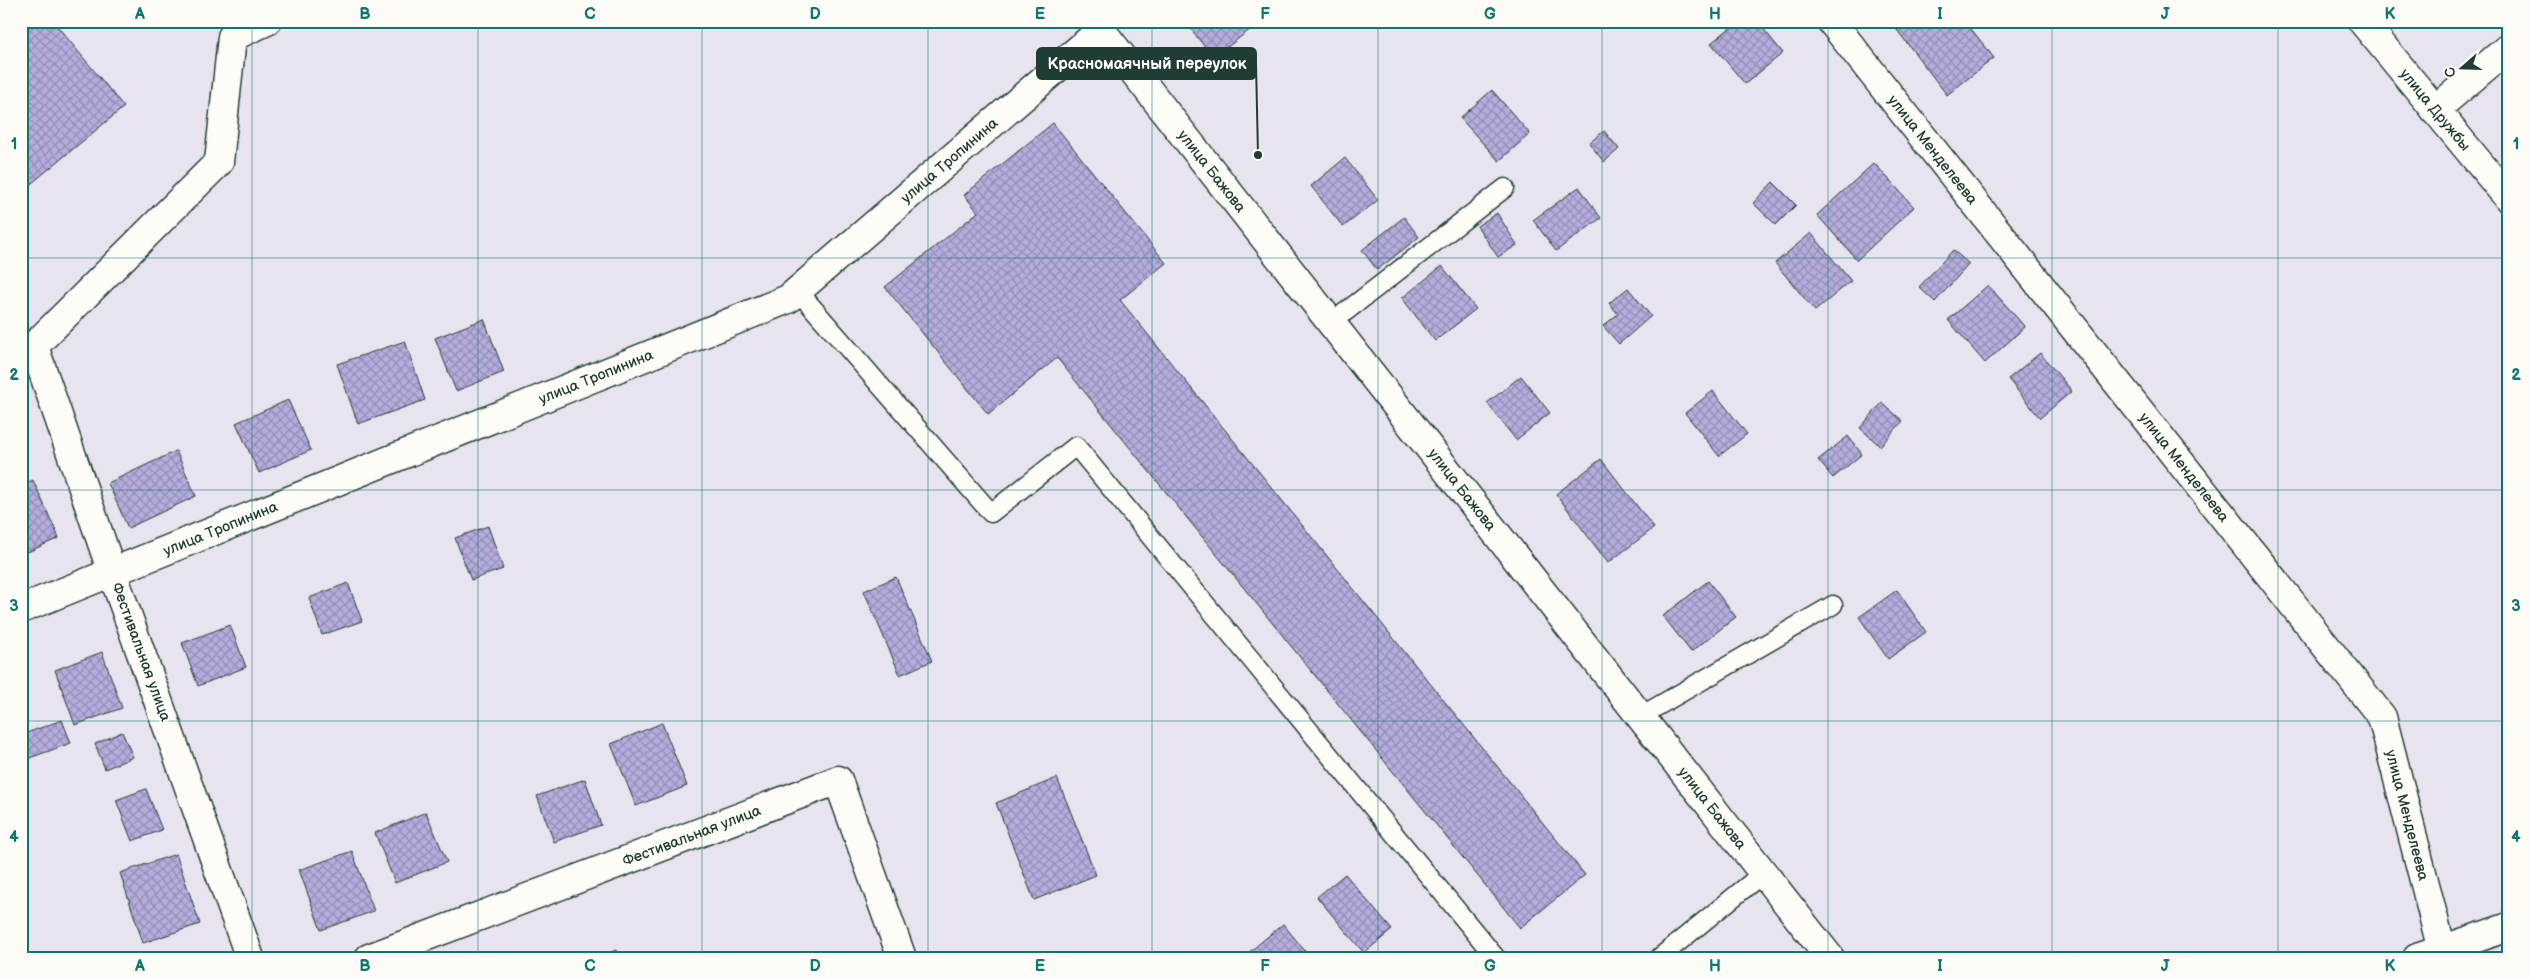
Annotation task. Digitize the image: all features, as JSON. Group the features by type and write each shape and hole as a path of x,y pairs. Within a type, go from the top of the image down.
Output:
{"street":[{"name":"Фестивальная улица","path":"250,958 112,572 34,346 219,162 232,37 267,21"},
{"name":"улица Менделеева","path":"1831,21 2382,717 2434,955"},
{"name":"улица Дружбы","path":"2362,21 2509,199"},
{"name":"улица Тропинина","path":"21,609 788,300 1098,26"},
{"name":"улица Бажова","path":"1098,26 1762,874 1830,958"},
{"path":"2435,110 2509,48"},
{"name":"Фестивальная улица","path":"369,958 838,780 902,958"},
{"path":"2434,955 2509,927"}],"lane":[{"path":"1330,323 1505,188"},
{"path":"798,291 991,513 1076,446 1496,958"},
{"path":"1639,717 1833,605"},
{"path":"1659,958 1762,874"}],"building":[{"path":"21,21 53,21 124,107 21,192"},
{"path":"1185,21 1259,21 1260,22 1213,58"},
{"path":"1739,21 1757,21 1783,53 1745,84 1711,43"},
{"path":"1890,21 1965,21 1994,58 1947,95"},
{"path":"1492,90 1530,134 1499,161 1460,118"},
{"path":"1053,123 1166,263 1120,300 1585,875 1520,928 1057,358 988,414 885,287 978,212 964,195"},
{"path":"1604,131 1619,149 1604,162 1589,143"},
{"path":"1345,158 1378,200 1343,227 1311,186"},
{"path":"1874,163 1914,207 1857,260 1817,215"},
{"path":"1773,182 1796,205 1776,225 1753,203"},
{"path":"1579,187 1601,218 1556,251 1533,220"},
{"path":"1497,213 1517,245 1498,257 1477,226"},
{"path":"1404,217 1419,237 1377,270 1362,250"},
{"path":"1811,233 1851,281 1815,311 1775,263"},
{"path":"1953,250 1969,264 1935,302 1919,287"},
{"path":"1442,266 1476,309 1435,341 1402,298"},
{"path":"1988,285 2025,327 1985,363 1948,320"},
{"path":"1628,288 1651,316 1619,344 1603,326 1618,314 1609,303"},
{"path":"484,319 504,372 456,391 435,338"},
{"path":"405,341 425,400 358,424 337,364"},
{"path":"2040,353 2072,391 2040,418 2008,379"},
{"path":"1521,376 1550,413 1516,440 1487,403"},
{"path":"1713,391 1747,434 1719,456 1685,413"},
{"path":"288,400 311,450 259,473 236,423"},
{"path":"1882,403 1903,421 1880,446 1860,428"},
{"path":"1848,436 1862,454 1833,478 1818,460"},
{"path":"176,451 196,496 128,528 108,483"},
{"path":"1601,459 1654,528 1608,563 1556,494"},
{"path":"33,480 59,538 21,555 21,485"},
{"path":"488,526 503,569 471,580 455,538"},
{"path":"896,577 932,661 900,675 864,591"},
{"path":"1708,581 1736,617 1691,652 1663,616"},
{"path":"348,583 362,621 322,635 309,598"},
{"path":"1897,590 1926,632 1888,659 1859,617"},
{"path":"230,625 246,667 198,686 182,643"},
{"path":"102,652 122,708 75,725 55,670"},
{"path":"62,720 71,743 24,760 21,735"},
{"path":"662,723 687,786 636,806 611,744"},
{"path":"122,732 133,757 105,769 95,744"},
{"path":"1057,778 1096,875 1034,900 996,803"},
{"path":"585,779 601,825 554,842 537,796"},
{"path":"146,789 162,830 132,841 116,800"},
{"path":"426,812 447,862 395,883 375,833"},
{"path":"352,851 374,911 321,930 299,870"},
{"path":"176,854 200,924 143,943 120,873"},
{"path":"1345,874 1392,930 1364,953 1317,897"},
{"path":"1283,924 1305,951 1297,958 1242,958"},
{"path":"616,950 619,958 595,958"}],"place":[{"name":"Красномаячный переулок","path":"1258,155"}]}
